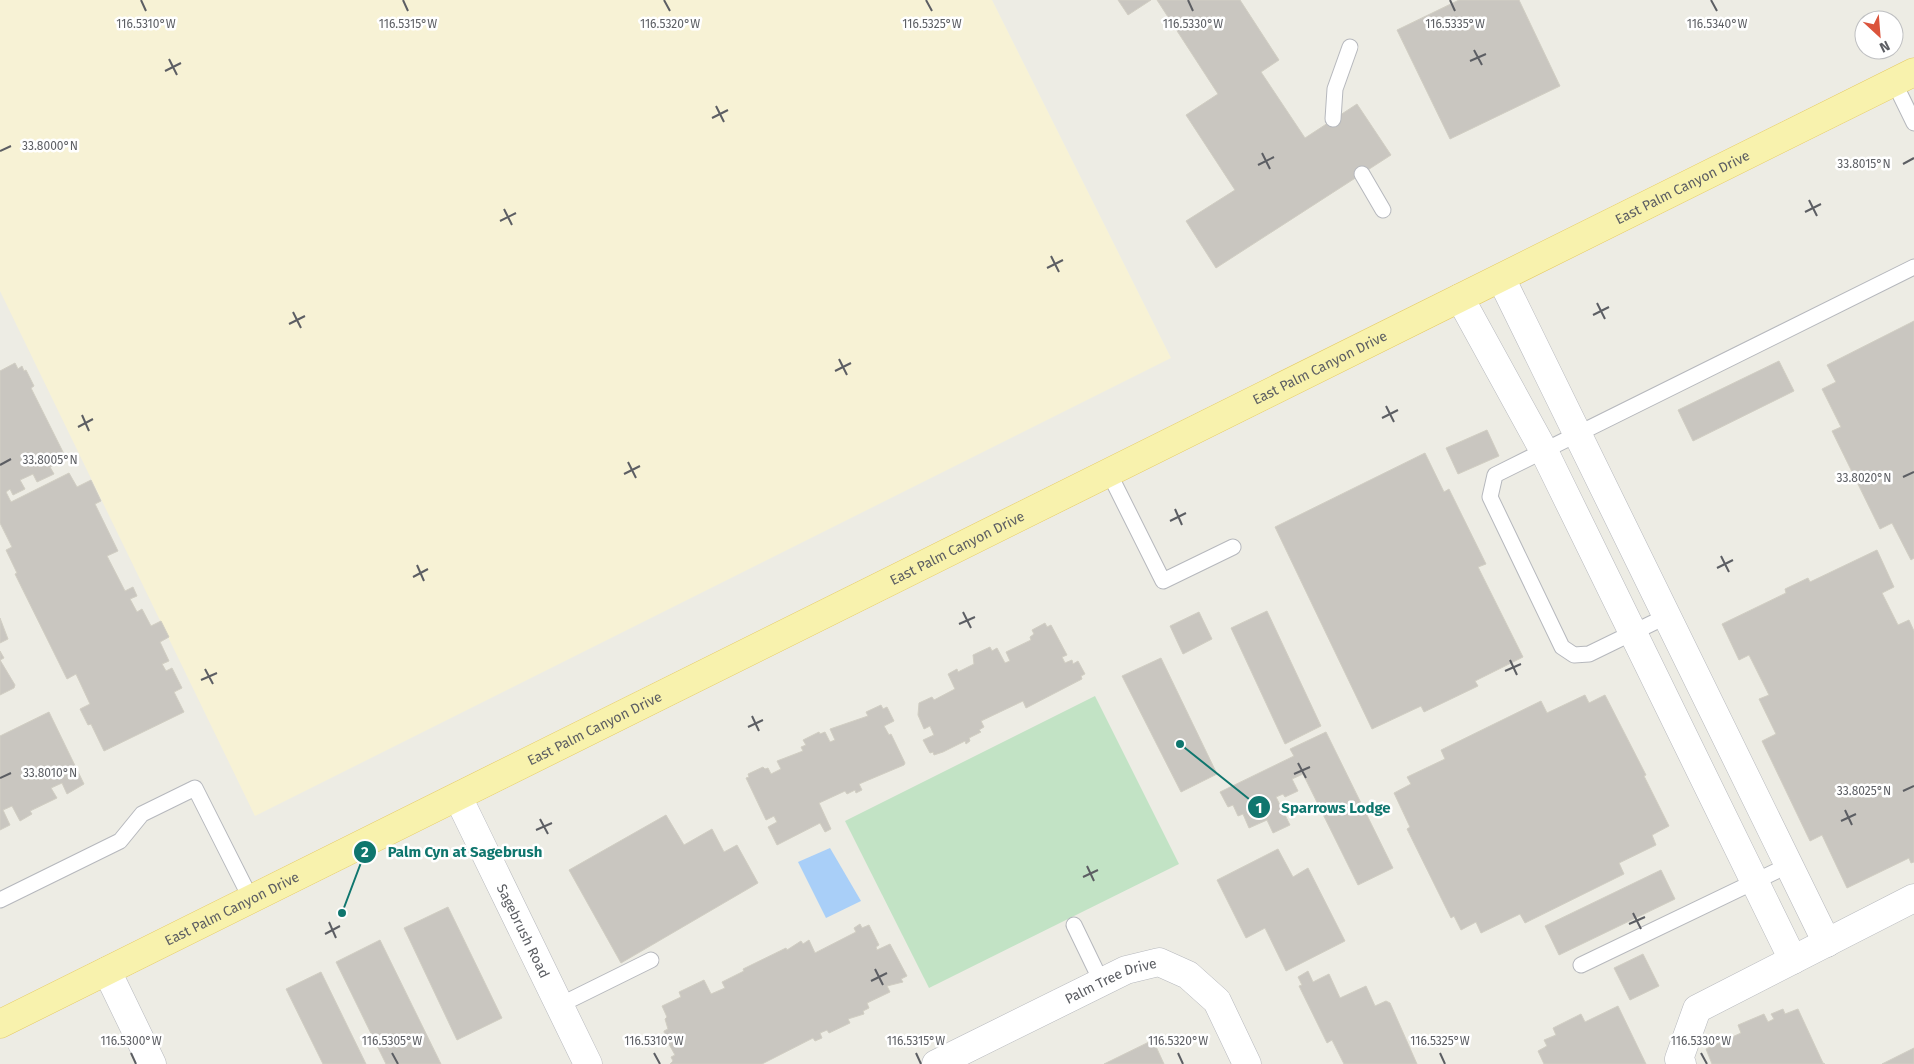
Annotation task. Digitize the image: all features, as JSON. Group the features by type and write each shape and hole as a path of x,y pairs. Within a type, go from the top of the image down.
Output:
{"main road":[{"name":"East Palm Canyon Drive","path":"0,1024 1904,77"}],"street":[{"path":"1501,278 1827,943"},
{"path":"1460,298 1544,451 1793,960"},
{"name":"Sagebrush Road","path":"458,797 588,1064"},
{"path":"1682,1064 1679,1059 1697,1009 1914,898"},
{"name":"Palm Tree Drive","path":"936,1064 1126,970 1160,962 1188,975 1217,1000 1247,1064"},
{"path":"107,971 152,1064"}],"lane":[{"path":"1333,119 1335,88 1350,47"},
{"path":"1904,77 1914,123"},
{"path":"1362,174 1383,210"},
{"path":"1667,616 1589,654 1574,655 1562,647 1490,498 1495,475 1914,267"},
{"path":"1108,473 1163,581 1233,547"},
{"path":"0,900 120,841 142,814 195,788 251,899"},
{"path":"1580,965 1789,865"},
{"path":"1074,925 1102,983"},
{"path":"560,1005 651,960"}],"green space":[{"path":"1095,696 1179,864 929,988 845,821"}],"sand":[{"path":"0,0 992,0 1171,358 255,816 0,291"}],"water":[{"path":"830,848 861,901 826,918 798,862"}],"building":[{"path":"1118,0 1151,0 1128,15"},
{"path":"1157,0 1240,0 1279,60 1261,72 1305,138 1357,104 1391,155 1216,268 1186,221 1235,190 1186,115 1218,94"},
{"path":"1459,0 1519,0 1560,86 1450,139 1397,30"},
{"path":"1914,321 1914,558 1911,560 1892,523 1880,529 1832,431 1841,427 1822,389 1836,382 1827,365"},
{"path":"1779,361 1794,391 1693,441 1678,410"},
{"path":"15,363 18,369 22,366 24,371 26,370 34,386 31,388 66,458 50,467 54,474 37,482 33,474 20,480 25,489 13,495 10,489 6,492 11,502 69,473 77,487 91,480 101,501 95,504 118,551 107,556 125,591 133,587 137,596 130,599 137,612 142,609 151,626 161,621 169,637 160,642 169,661 162,664 166,671 172,668 182,688 174,692 184,712 104,751 91,724 88,725 80,709 90,704 76,674 67,679 15,574 17,573 6,550 12,547 0,523 0,371"},
{"path":"1487,430 1499,456 1458,474 1446,448"},
{"path":"1425,453 1444,492 1449,489 1486,564 1478,567 1523,657 1475,681 1478,686 1424,712 1421,706 1372,729 1275,527"},
{"path":"1877,550 1894,587 1882,593 1898,625 1909,620 1914,631 1914,862 1911,863 1909,858 1847,888 1822,835 1810,841 1762,741 1776,734 1759,699 1769,695 1749,655 1739,660 1722,624 1786,593 1785,589 1808,578 1810,582"},
{"path":"1267,611 1321,726 1285,744 1231,628"},
{"path":"1199,612 1212,639 1183,654 1170,626"},
{"path":"0,618 8,639 0,643"},
{"path":"1045,623 1047,627 1051,625 1067,655 1062,657 1065,663 1072,660 1073,664 1078,661 1085,674 1081,676 1082,679 1026,708 1023,701 981,721 984,727 979,730 981,732 969,738 970,741 966,744 965,741 943,752 934,755 933,752 930,753 923,740 934,735 930,726 924,729 918,715 919,703 932,697 934,700 955,689 948,674 957,669 958,672 974,664 973,655 990,647 992,651 997,648 1005,663 1010,661 1006,652 1031,640 1030,637 1034,634 1032,630"},
{"path":"0,651 4,658 0,660"},
{"path":"1161,658 1217,774 1181,792 1122,676"},
{"path":"0,660 15,685 14,688 0,695"},
{"path":"1585,695 1589,703 1605,695 1646,775 1644,776 1669,826 1652,835 1656,845 1619,863 1624,874 1525,923 1520,914 1481,933 1476,922 1461,930 1454,916 1451,918 1407,829 1410,827 1394,793 1411,784 1407,777 1445,759 1441,750 1541,701 1547,713"},
{"path":"881,705 883,709 887,707 894,721 884,726 889,735 891,734 905,763 904,765 859,784 862,790 856,793 855,790 847,794 845,791 819,803 831,829 825,832 820,823 777,845 768,827 777,822 774,816 766,820 746,778 749,777 748,774 763,767 765,769 768,768 771,774 781,769 777,761 803,751 801,747 806,745 803,740 819,732 820,734 825,732 830,742 835,740 830,729 868,716 866,712"},
{"path":"49,712 84,784 67,794 62,783 51,788 57,798 30,811 32,814 20,821 12,806 3,810 10,825 0,830 0,736"},
{"path":"1326,732 1393,868 1358,885 1303,774 1292,779 1298,791 1285,797 1283,794 1276,797 1290,825 1273,833 1267,820 1249,828 1243,814 1238,816 1233,805 1228,807 1220,792 1294,756 1290,749"},
{"path":"666,815 684,845 712,829 724,852 737,845 758,883 621,963 569,870"},
{"path":"1278,849 1293,877 1308,868 1345,941 1286,971 1265,928 1246,938 1217,880"},
{"path":"1661,870 1675,899 1559,955 1545,926"},
{"path":"448,907 502,1018 457,1040 404,928"},
{"path":"860,924 862,928 869,925 879,945 876,947 877,950 890,944 907,976 901,979 903,982 887,986 890,992 867,1003 869,1008 863,1011 864,1014 848,1019 850,1023 829,1033 827,1030 820,1033 822,1038 815,1041 813,1038 762,1064 670,1064 673,1061 671,1057 675,1055 665,1037 664,1031 668,1029 665,1019 667,1017 662,1006 681,997 679,992 704,980 711,994 725,988 722,982 744,971 743,969 786,948 787,950 801,941 803,944 809,940 815,953 856,932 854,928"},
{"path":"380,940 441,1064 386,1064 336,962"},
{"path":"1643,954 1659,986 1630,1000 1614,968"},
{"path":"1308,971 1313,982 1329,974 1340,998 1366,986 1375,1006 1386,1001 1390,1003 1417,1064 1344,1064 1332,1040 1327,1043 1299,986 1302,985 1298,977"},
{"path":"321,972 366,1064 323,1064 286,989"},
{"path":"1618,1006 1646,1064 1544,1064 1538,1051 1547,1046 1544,1040 1556,1035 1553,1028 1581,1014 1585,1022"},
{"path":"1783,1009 1785,1014 1798,1009 1825,1064 1712,1064 1706,1049 1741,1033 1738,1025 1764,1014 1768,1022 1774,1019 1771,1014"},
{"path":"1153,1040 1164,1064 1104,1064"},
{"path":"1914,1048 1914,1064 1882,1064"}],"place":[{"name":"Sparrows Lodge","path":"1180,744"},
{"name":"Palm Cyn at Sagebrush","path":"342,913"}]}
